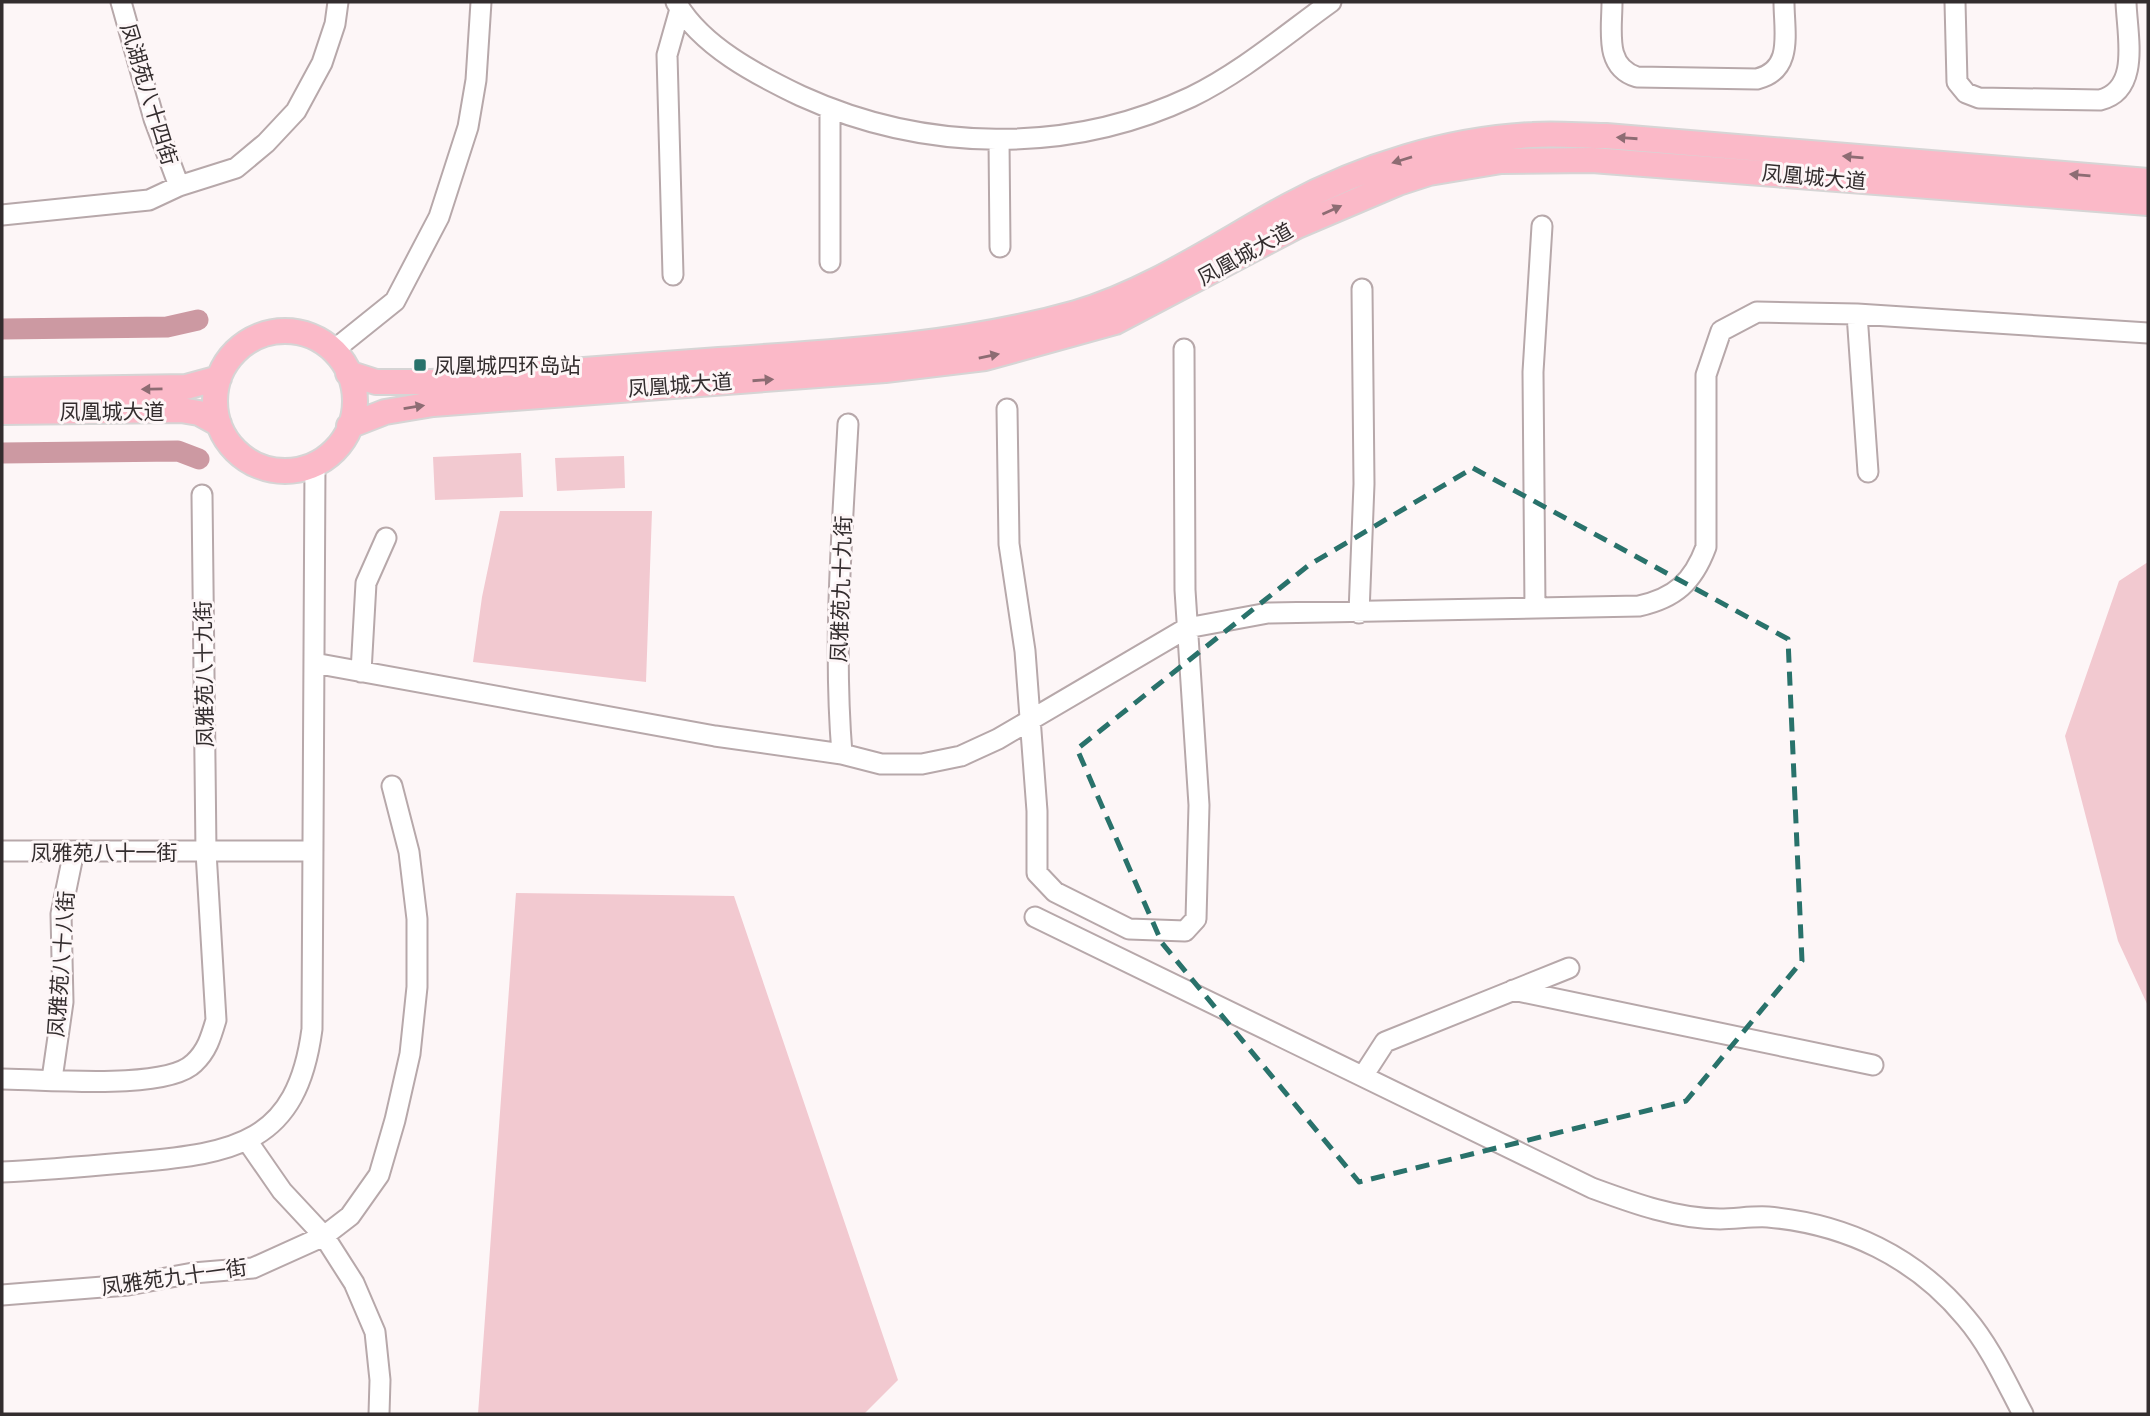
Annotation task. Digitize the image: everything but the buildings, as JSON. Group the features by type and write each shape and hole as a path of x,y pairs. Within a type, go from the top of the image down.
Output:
{"main road":[{"name":"凤凰城大道","path":"348,373 376,382 432,382 901,347 1019,328 1080,312 1132,291 1292,204 1349,178 1432,150 1484,139 1535,134 1606,136 2148,181"},
{"name":"凤凰城大道","path":"349,426 385,412 433,404 885,370 944,364 1022,349 1115,322 1297,226 1398,183 1429,173 1500,161 1619,162 2148,203"},
{"path":"292,330 314,336 334,350 348,373 355,399 349,426 341,442 315,465 280,471 269,470 247,461 230,445 219,424 215,401 219,378 229,357 246,341 268,331 292,330"},
{"name":"凤凰城大道","path":"2,390 177,388 219,378"},
{"name":"凤凰城大道","path":"2,412 181,411 199,413 219,424"}],"street":[{"name":"凤湖苑八十四街","path":"121,2 154,119 179,186"},
{"name":"凤湖苑八十四街","path":"2,215 149,200 179,186 236,168 266,143 296,111 322,63 335,23 338,2"},
{"path":"334,350 395,300 439,217 468,127 476,80 481,2"},
{"path":"678,6 708,39 741,62 784,88 830,109 885,127 919,133 999,140 1065,135 1091,130 1129,121 1191,97 1248,64 1331,2"},
{"path":"1612,2 1614,61 1623,72 1637,77 1757,79 1770,76 1780,67 1785,55 1784,2"},
{"path":"1955,2 1957,82 1966,93 1979,98 2100,100 2113,97 2123,88 2128,76 2126,2"},
{"path":"673,275 667,55 678,6"},
{"path":"830,109 830,262"},
{"path":"999,140 1000,247"},
{"path":"1535,608 1533,372 1542,226"},
{"path":"1359,613 1365,419 1362,289"},
{"path":"314,663 715,736 842,754 881,764 922,764 961,756 1187,628 1268,613 1639,606 1662,601 1682,588 1698,569 1706,547 1706,375 1721,331 1757,313 1857,314 2148,333"},
{"path":"1857,314 1868,472"},
{"path":"1007,409 1009,544 1026,651 1037,811 1037,873 1043,882 1073,902 1129,929 1185,931 1196,919 1199,887 1199,805 1187,628 1184,349"},
{"name":"凤雅苑九十九街","path":"842,754 838,702 838,626 848,424"},
{"path":"2,1172 207,1155 248,1142 274,1121 288,1103 308,1063 312,1029 315,465"},
{"name":"凤雅苑八十九街","path":"202,495 206,852"},
{"path":"361,672 366,583 386,538"},
{"name":"凤雅苑九十一街","path":"2,1295 128,1285 193,1273 253,1268 324,1236 350,1216 379,1175 410,1054 417,987 417,919 409,852 392,786"},
{"name":"凤雅苑八十一街","path":"2,851 313,851"},
{"name":"凤雅苑八十八街","path":"52,1079 63,1002 61,914 74,851"},
{"name":"凤雅苑八十一街","path":"2,1079 146,1080 171,1077 193,1065 209,1045 216,1020 206,852"},
{"path":"1035,917 1592,1188 1675,1214 1719,1219 1765,1217 1811,1222 1856,1236 1898,1257 1935,1285 1967,1319 1993,1358 2023,1414"},
{"path":"1363,1076 1385,1042 1569,968"},
{"path":"1513,990 1873,1065"},
{"path":"248,1142 282,1191 324,1236 354,1283 375,1332 380,1380 379,1414"}],"highlighted area":[{"path":"1473,468 1788,639 1802,961 1686,1101 1359,1182 1162,943 1077,749 1309,565"}],"shaded area":[{"path":"521,453 523,497 435,500 433,457"},
{"path":"624,456 625,488 557,491 555,458"},
{"path":"500,511 652,511 646,682 473,662 482,597"},
{"path":"2148,562 2148,1006 2118,941 2065,736 2119,581"},
{"path":"516,893 734,896 898,1380 864,1414 478,1414"}],"waterway":[{"path":"2,329 167,327 198,320"},
{"path":"2,453 178,451 199,459"}],"place":[{"name":"凤凰城四环岛站","path":"420,365"}]}
